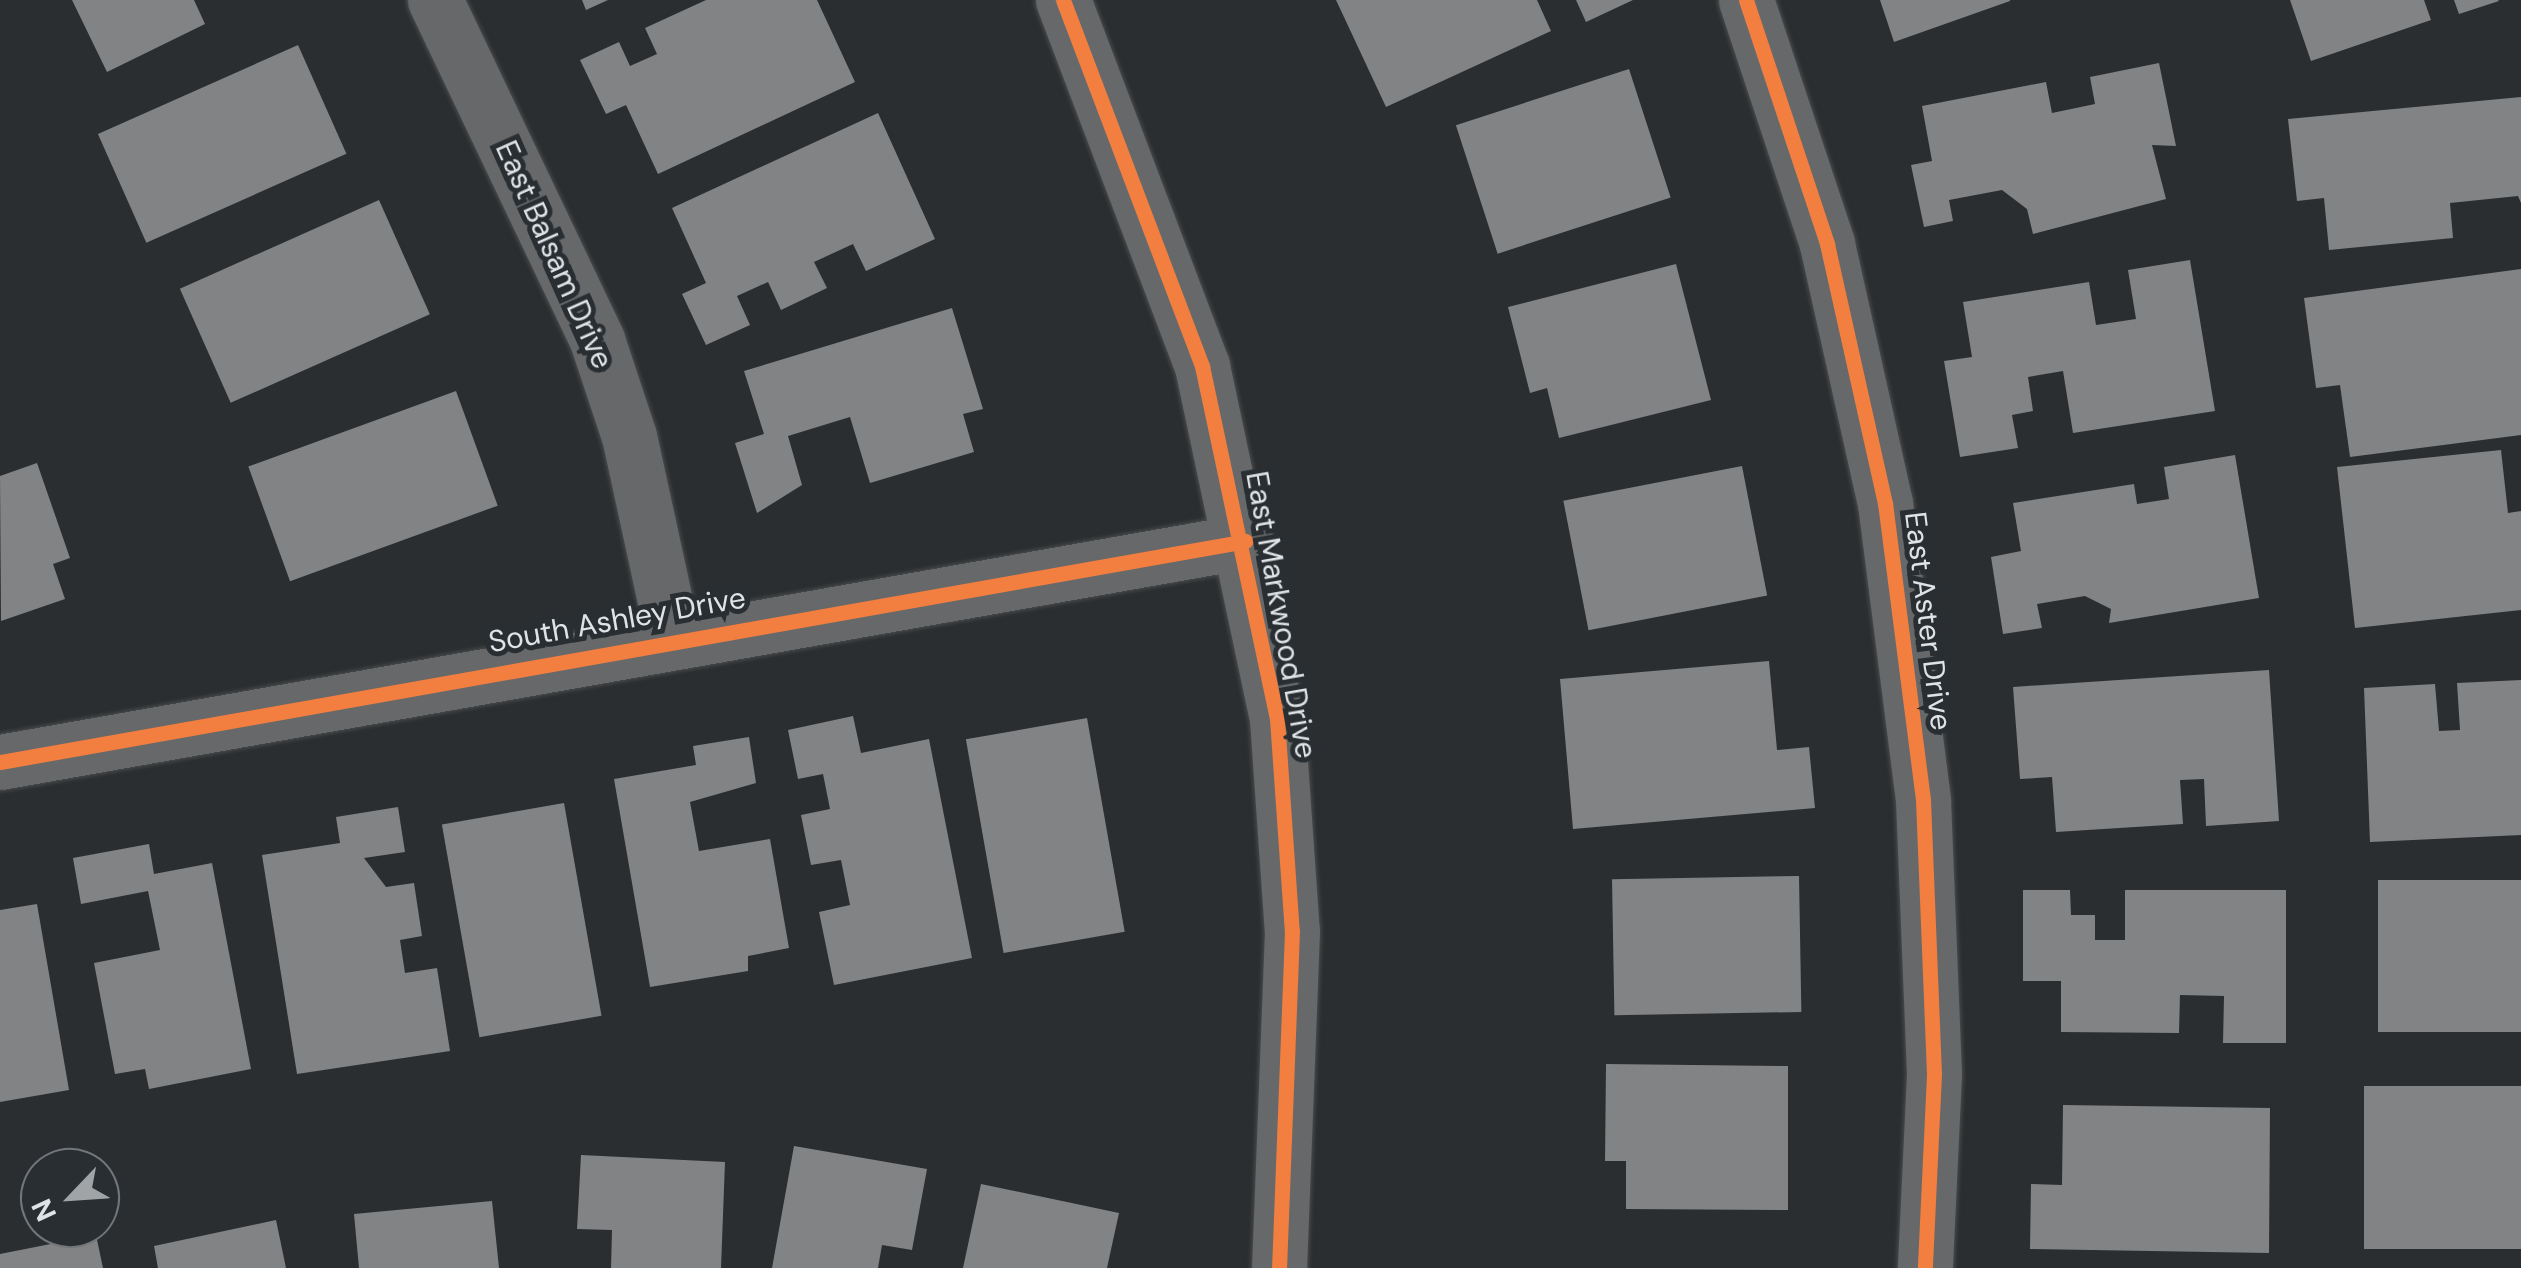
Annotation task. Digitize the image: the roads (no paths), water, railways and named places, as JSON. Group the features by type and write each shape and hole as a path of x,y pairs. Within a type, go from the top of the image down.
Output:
{"street":[{"name":"East Balsam Drive","path":"436,0 597,340 629,436 673,637"},
{"name":"East Markwood Drive","path":"1064,0 1160,234 1246,541 1277,719 1292,931 1279,1268"},
{"name":"East Aster Drive","path":"1746,0 1827,244 1885,503 1922,800 1934,1074 1925,1268"},
{"name":"South Ashley Drive","path":"0,762 673,637 1246,541"}]}
